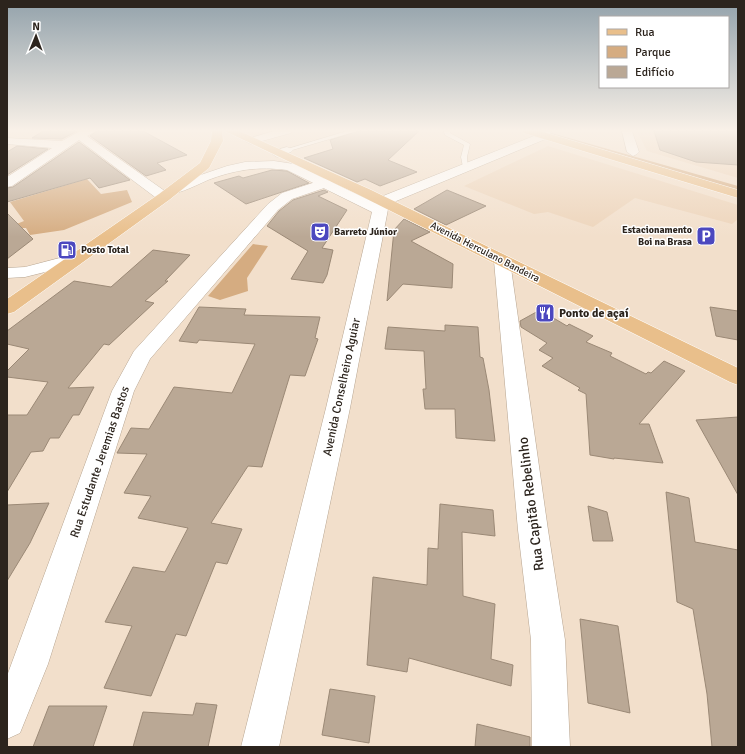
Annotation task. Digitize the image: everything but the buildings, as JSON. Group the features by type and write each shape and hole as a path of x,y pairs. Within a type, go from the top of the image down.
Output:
{"main road":[{"path":"7,308 170,193 204,166"},
{"name":"Avenida Herculano Bandeira","path":"309,166 381,206 502,261 738,377"},
{"path":"649,166 738,194"},
{"path":"681,166 738,183"}],"street":[{"path":"7,183 32,166"},
{"path":"132,166 170,193"},
{"name":"Avenida Herculano Bandeira","path":"170,193 211,174 238,166"},
{"name":"Avenida Herculano Bandeira","path":"290,166 381,206"},
{"path":"381,206 466,167"},
{"name":"Rua Estudante Jeremias Bastos","path":"7,720 32,657 123,391 141,356 272,207 287,196 325,182"},
{"name":"Avenida Conselheiro Aguiar","path":"260,747 335,424 378,227 381,206"},
{"path":"7,273 32,270 75,259"},
{"name":"Rua Capitão Rebelinho","path":"502,261 533,530 548,640 551,747"}],"shaded area":[{"path":"506,166 613,166 738,205 738,219 732,224 635,198 593,227 548,212 534,214 464,186"},
{"path":"698,166 738,166 738,178"}],"green space":[{"path":"656,166 668,166 738,186 738,190"},
{"path":"87,179 101,194 127,190 132,202 64,230 30,235 26,228 7,228 24,221 10,202"},
{"path":"253,244 268,246 247,278 248,291 220,300 208,296"}],"place":[{"name":"Barreto Júnior","path":"320,232"},
{"name":"Estacionamento Boi na Brasa","path":"706,236"},
{"name":"Posto Total","path":"67,250"},
{"name":"Ponto de açaí","path":"545,313"}]}
